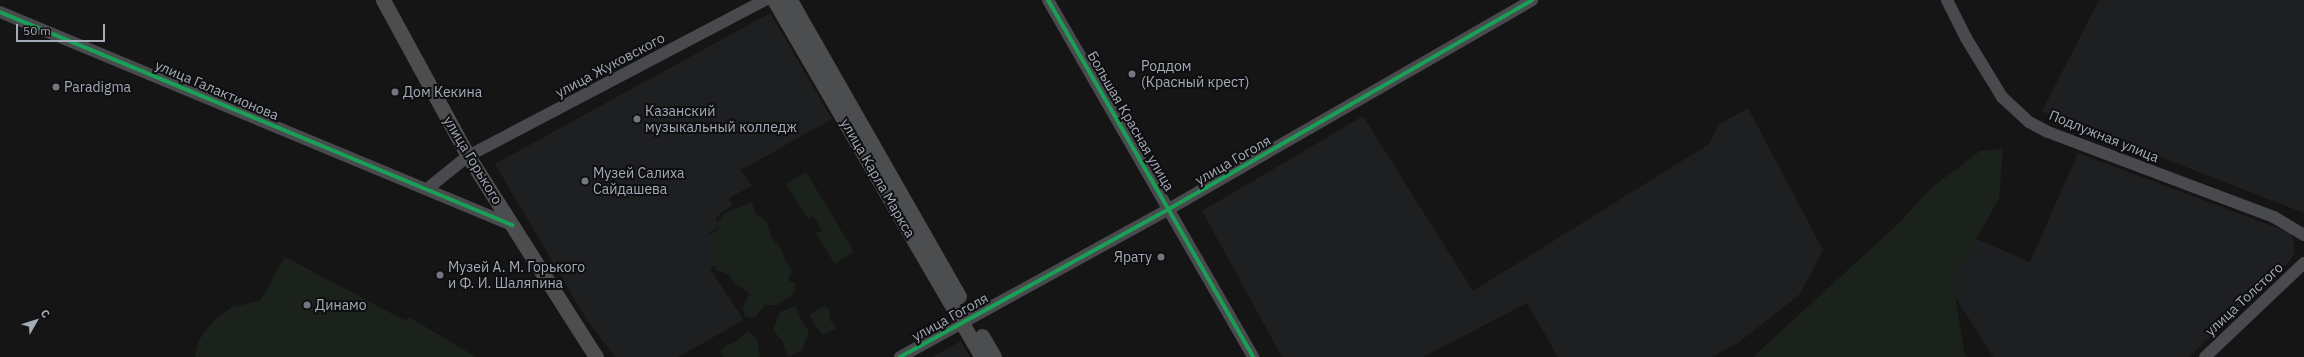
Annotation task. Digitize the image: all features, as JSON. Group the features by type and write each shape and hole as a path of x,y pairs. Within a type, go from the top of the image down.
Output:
{"main road":[{"name":"улица Горького","path":"383,0 468,156 596,357"},
{"name":"улица Карла Маркса","path":"774,0 966,319 994,357"},
{"name":"улица Карла Маркса","path":"790,0 966,319 982,357"}],"street":[{"name":"улица Жуковского","path":"468,156 765,0"},
{"name":"Большая Красная улица","path":"1048,0 1253,357"},
{"name":"улица Гоголя","path":"900,357 966,319 1169,209 1532,0"},
{"name":"Подлужная улица","path":"1947,0 1966,38 2002,97 2029,122 2048,132 2274,217 2304,235"},
{"name":"улица Галактионова","path":"0,12 512,225"},
{"path":"427,189 468,156"},
{"name":"улица Толстого","path":"2205,357 2304,263"}],"shaded area":[{"path":"2099,0 2304,0 2304,213 2042,111"},
{"path":"770,13 832,119 741,170 752,186 729,198 732,205 715,218 720,226 709,233 724,258 710,269 744,320 678,357 615,357 585,317 495,164"},
{"path":"1748,108 1823,250 1800,294 1738,343 1712,357 1558,357 1527,303 1423,357 1282,357 1202,211 1363,116 1473,291 1709,144 1718,125"},
{"path":"2003,149 1999,198 1953,281 1964,351 1968,357 1753,357 1899,223 1931,188 1980,151"},
{"path":"2078,153 2290,233 2293,239 2295,252 2289,262 2189,357 1993,357 1946,282 1972,237 2030,262"},
{"path":"806,172 854,252 835,264 816,234 822,230 813,216 808,219 786,184"},
{"path":"752,202 755,213 767,222 772,239 781,248 784,259 792,270 788,280 796,284 793,294 777,305 765,305 755,318 745,317 743,309 749,293 734,283 728,274 715,270 713,245 707,235 718,230 718,222 725,213"},
{"name":"Динамо","path":"285,257 406,321 409,317 476,357 195,357 199,340 213,321 232,307 260,301"},
{"path":"796,306 802,322 809,331 802,350 788,357 783,342 773,330 780,312"},
{"path":"824,306 829,309 830,320 837,328 822,335 809,315"},
{"path":"748,331 756,337 760,357 724,357 720,352 726,345 736,342"},
{"path":"961,341 970,357 932,357"}],"cycle path":[{"path":"1048,0 1253,357"},
{"path":"900,357 1169,209 1532,0"},
{"path":"0,12 512,225"}],"place":[{"name":"Роддом (Красный крест)","path":"1132,74"},
{"name":"Paradigma","path":"56,87"},
{"name":"Дом Кекина","path":"395,92"},
{"name":"Казанский музыкальный колледж","path":"637,119"},
{"name":"Музей Салиха Сайдашева","path":"585,181"},
{"name":"Ярату","path":"1161,257"},
{"name":"Музей А. М. Горького и Ф. И. Шаляпина","path":"440,275"},
{"name":"Динамо","path":"307,305"}]}
